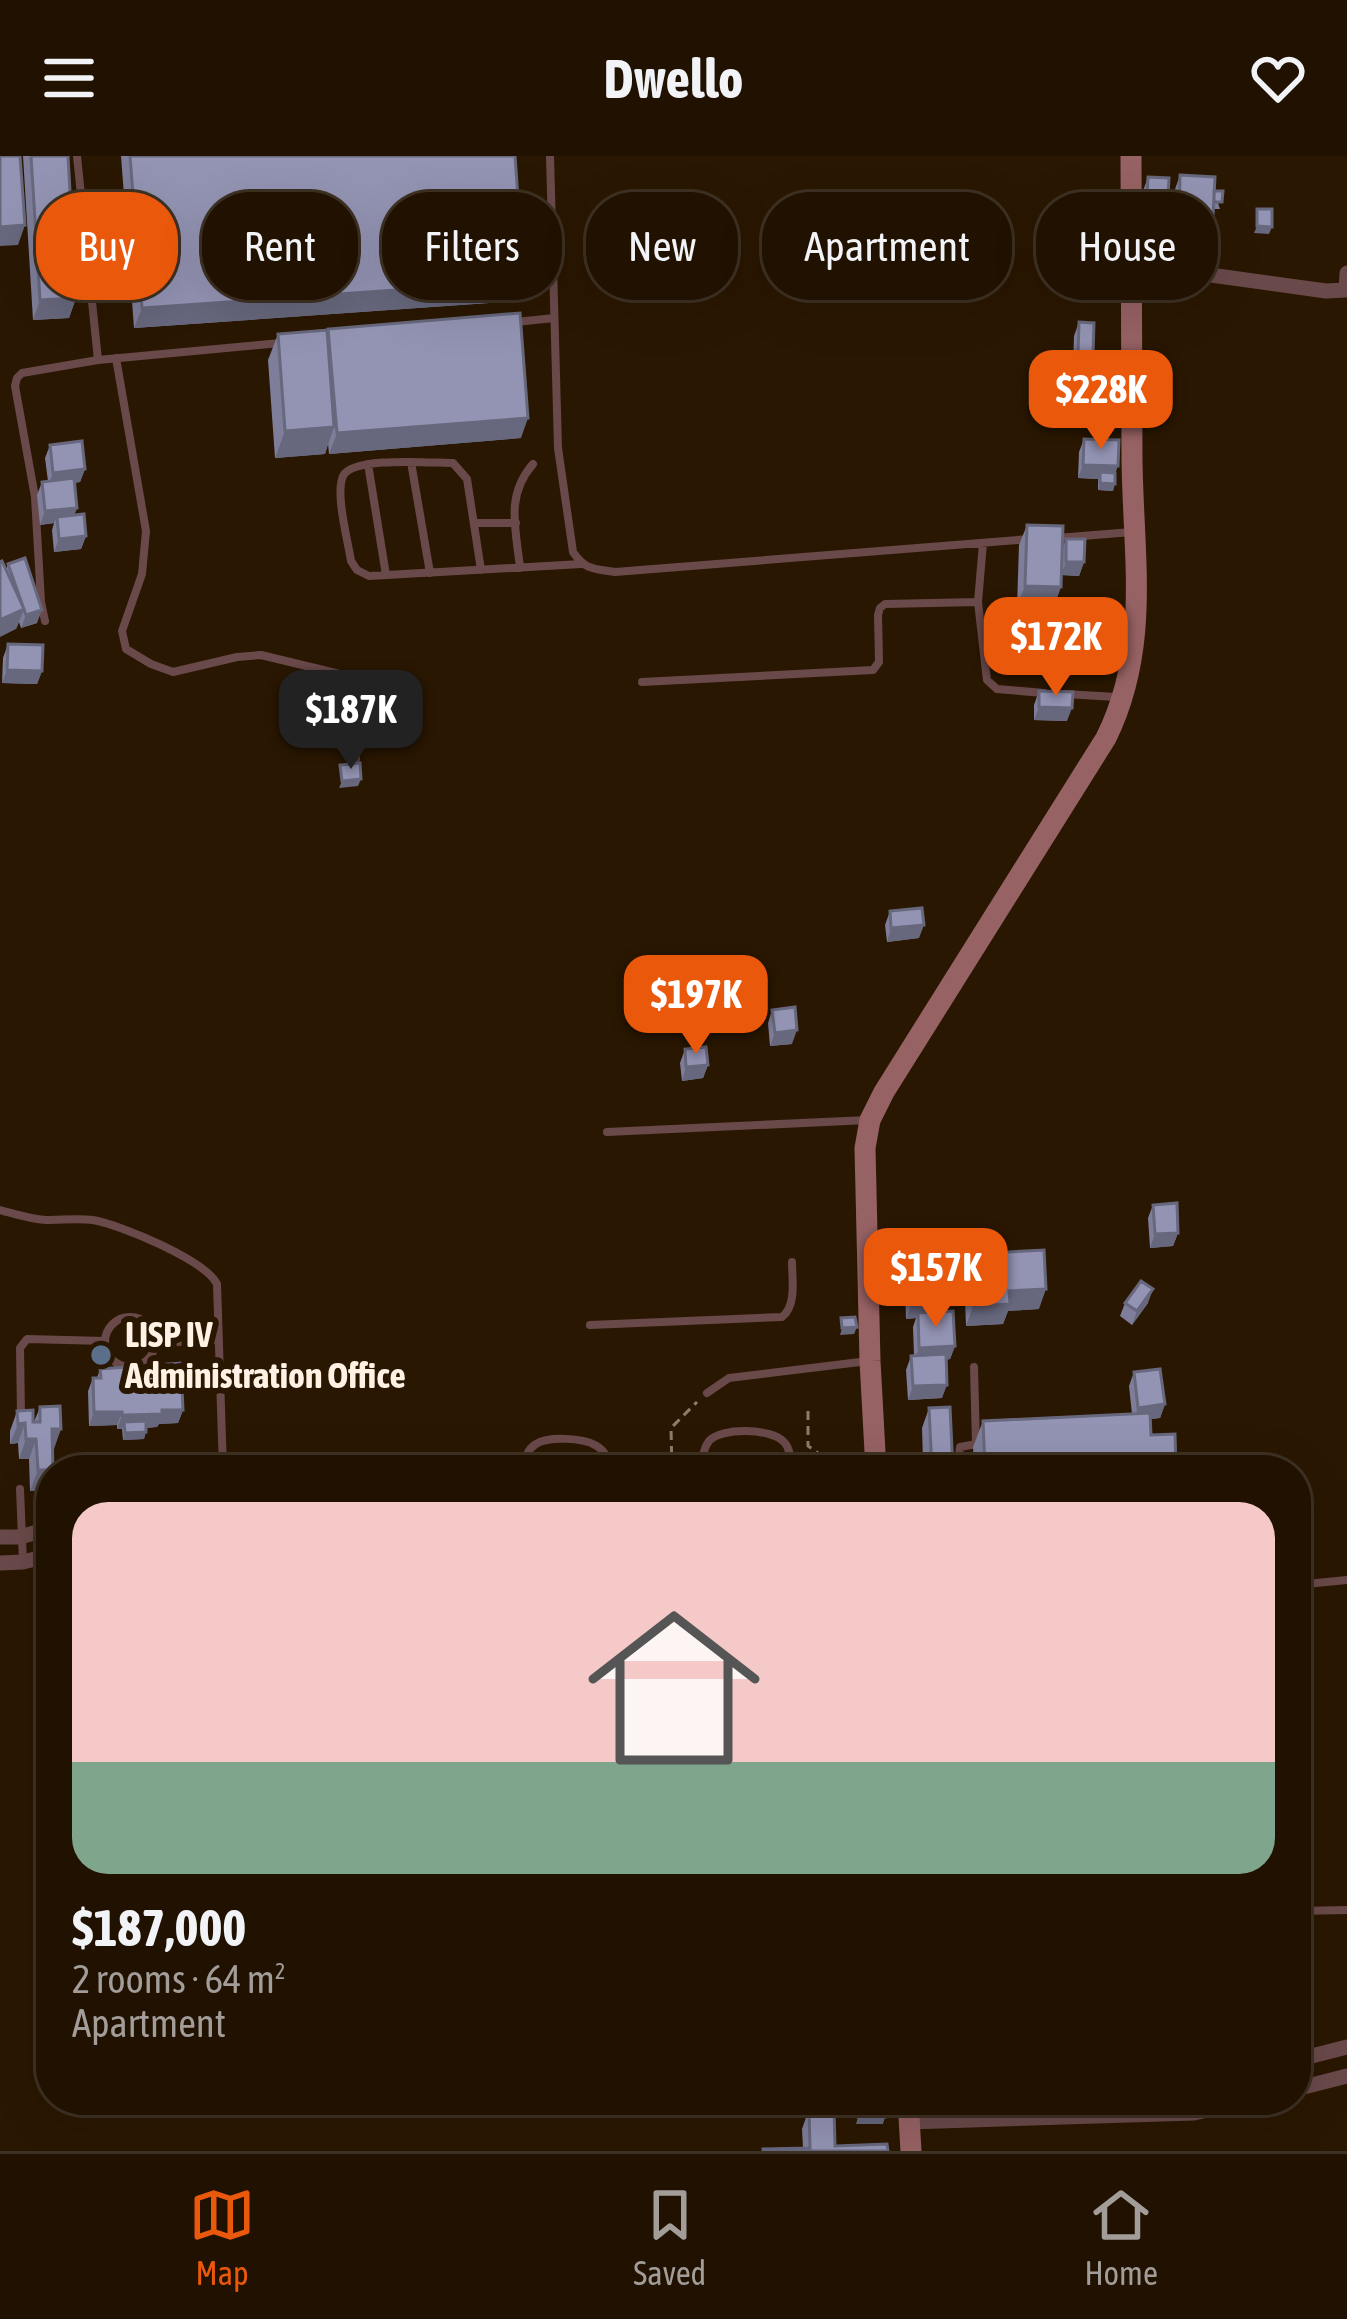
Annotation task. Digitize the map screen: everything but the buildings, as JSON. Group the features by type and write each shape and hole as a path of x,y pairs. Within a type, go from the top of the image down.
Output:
{"main road":[{"path":"1131,156 1131,192"},
{"path":"876,1455 865,1148 870,1120 1106,738 1123,698 1134,652 1138,613 1131,300"},
{"path":"909,2115 911,2151"}],"street":[{"path":"1218,276 1327,291 1346,290 1347,273"},
{"path":"0,1538 36,1532"},
{"path":"0,1563 36,1559"},
{"path":"1311,2056 1347,2048"},
{"path":"1311,2085 1347,2076"}],"lane":[{"path":"77,156 98,360"},
{"path":"550,156 558,448 573,552 581,564"},
{"path":"508,322 555,318"},
{"path":"45,621 33,484 17,378 22,373 98,360 298,342"},
{"path":"116,358 146,531 142,574 122,631 126,649 173,672 261,655 348,676 356,759"},
{"path":"411,462 430,573"},
{"path":"481,570 467,478 453,463 368,464 343,475 340,492 351,561 369,576 386,576 581,564 615,572 1133,532"},
{"path":"368,464 386,576"},
{"path":"520,568 516,490 533,464"},
{"path":"475,523 515,524"},
{"path":"983,543 978,602 991,686 1123,698"},
{"path":"641,682 873,670 879,662 878,615 885,604 978,602"},
{"path":"607,1132 870,1120"},
{"path":"0,1210 40,1220 100,1221 196,1262 212,1274 217,1284 223,1455"},
{"path":"590,1325 782,1317 791,1303 792,1262"},
{"path":"132,1316 149,1324 156,1343 147,1360 129,1367 112,1359 105,1341 113,1323 132,1316"},
{"path":"156,1343 219,1340"},
{"path":"21,1414 23,1342 105,1341"},
{"path":"707,1393 729,1378 870,1360"},
{"path":"974,1367 976,1444"},
{"path":"703,1455 716,1435 726,1432 770,1433 788,1446 789,1455"},
{"path":"526,1455 547,1440 596,1445 605,1455"},
{"path":"959,1455 960,1448 998,1442"},
{"path":"20,1489 23,1562"},
{"path":"1311,1584 1347,1580"},
{"path":"1311,1911 1347,1910"}],"path":[{"path":"672,1455 671,1428 707,1393"},
{"path":"808,1411 808,1446 817,1455"}],"place":[{"name":"LISP IV Administration Office","path":"101,1355"}]}
